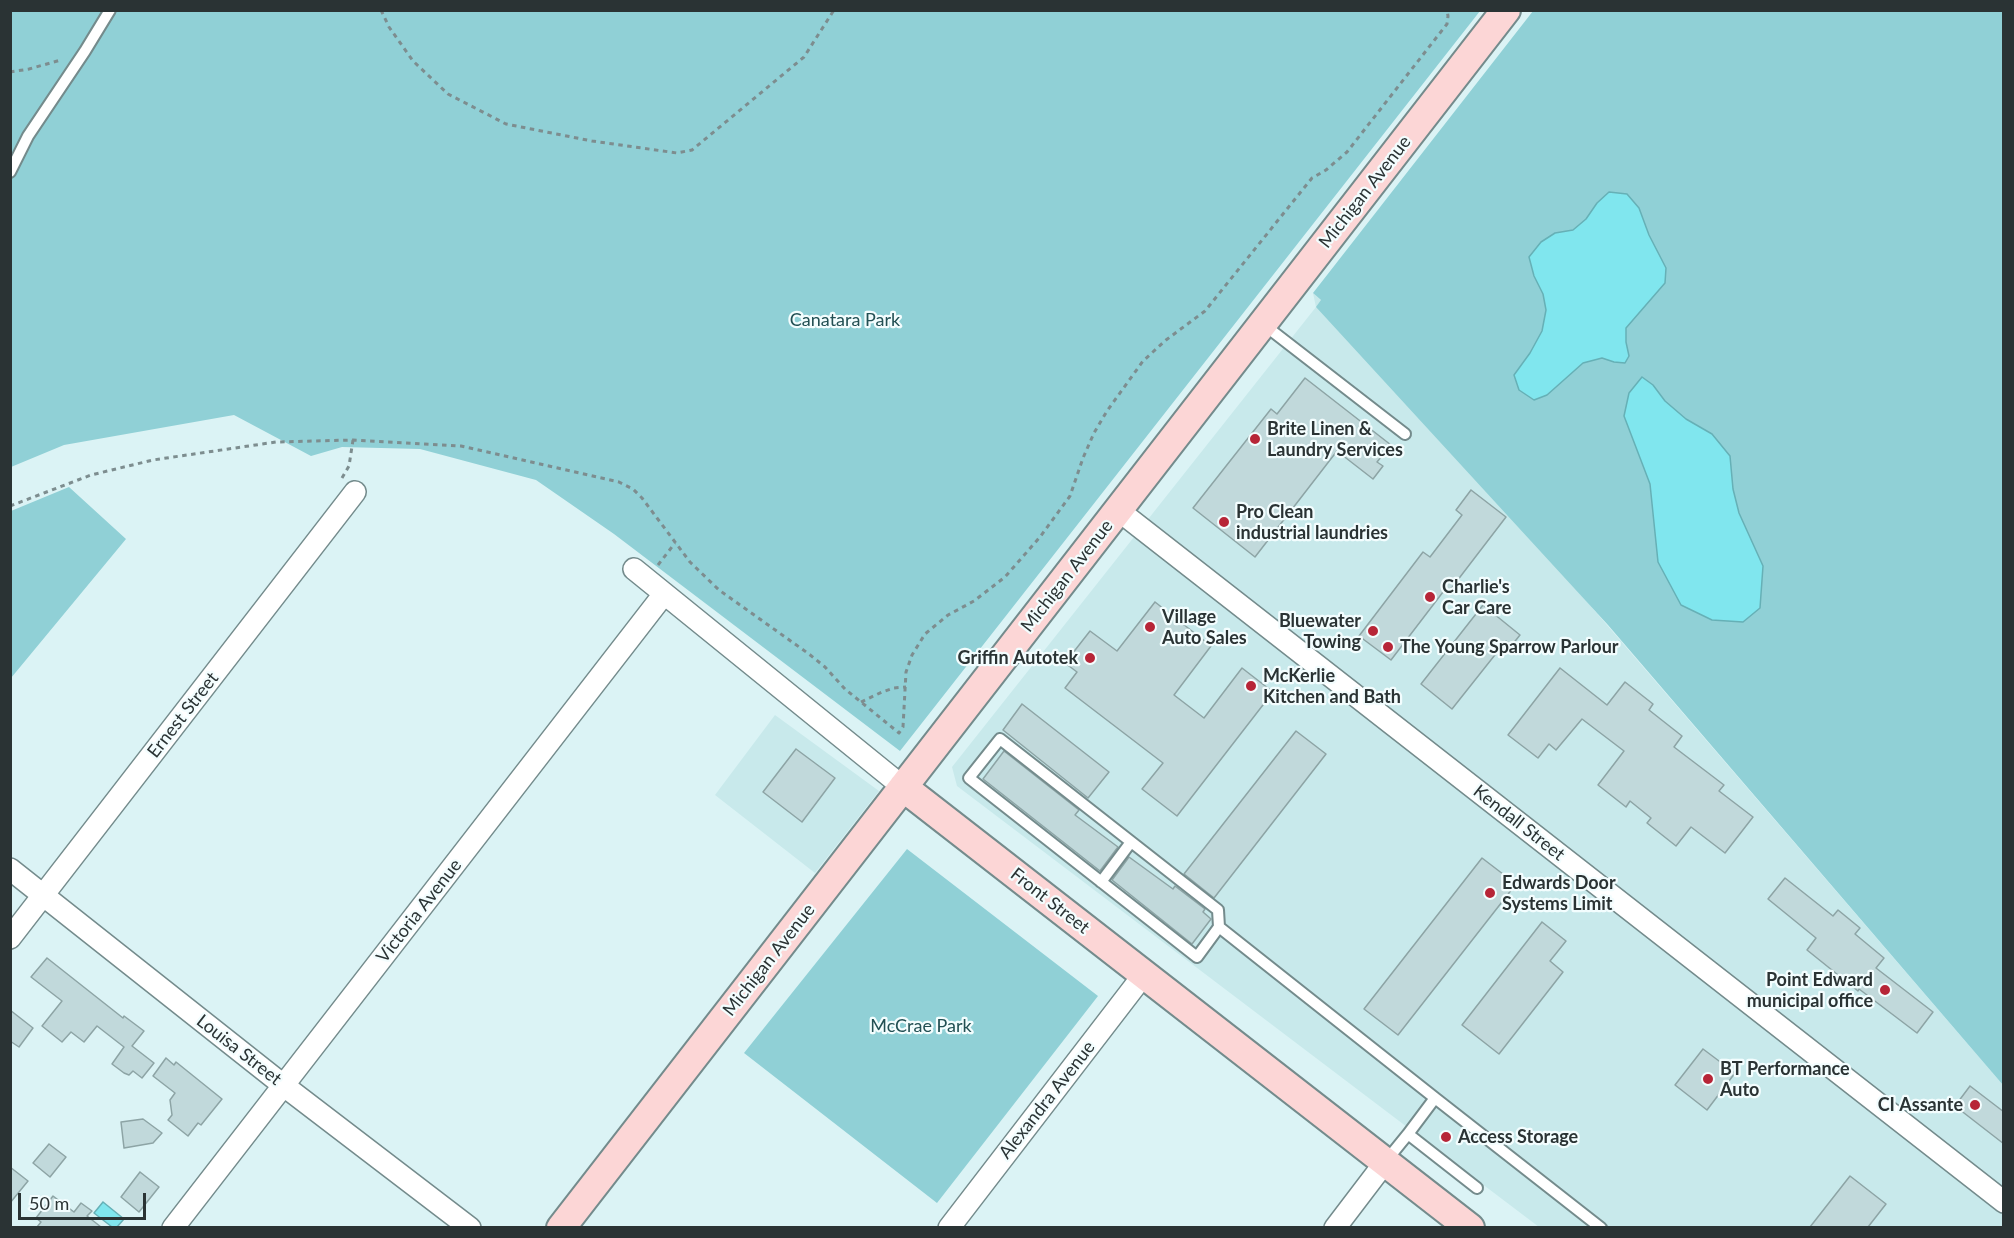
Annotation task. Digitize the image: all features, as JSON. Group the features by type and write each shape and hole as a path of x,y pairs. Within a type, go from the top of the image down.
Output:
{"main road":[{"name":"Michigan Avenue","path":"561,1227 1506,10"},
{"name":"Front Street","path":"903,787 1470,1227"}],"street":[{"name":"Ernest Street","path":"10,938 355,492"},
{"name":"Kendall Street","path":"1118,510 2004,1203"},
{"name":"Front Street","path":"634,569 903,787"},
{"name":"Victoria Avenue","path":"173,1227 664,594"},
{"name":"Louisa Street","path":"10,869 284,1085 470,1227"},
{"name":"Alexandra Avenue","path":"949,1227 1145,974"},
{"path":"1335,1227 1386,1161"}],"lane":[{"path":"10,172 28,136 86,51 110,10"},
{"path":"1263,324 1405,434"},
{"path":"1000,739 1131,842 1218,910 1219,927 1197,957 969,778 1000,739"},
{"path":"1101,882 1131,842"},
{"path":"1219,927 1601,1227"},
{"path":"1386,1161 1435,1098"},
{"path":"1408,1134 1477,1188"}],"path":[{"path":"381,10 389,27 413,61 448,94 506,124 592,141 676,153 692,150 804,57 834,10"},
{"path":"10,506 91,475 153,460 276,442 353,440 461,446 619,482 633,489 642,498 690,562 719,590 789,642 809,654 899,733 903,727 906,672 912,655 925,634 948,615 974,601 1005,578 1040,537 1070,496 1083,458 1099,426 1143,361 1166,340 1205,311 1312,178 1326,170 1347,152 1447,24 1449,16 1447,10"},
{"path":"10,72 39,67 86,51"},
{"path":"353,440 349,465 341,482 355,492"},
{"path":"656,568 675,543"},
{"path":"861,702 882,692 906,687"}],"shaded area":[{"path":"1609,192 1627,194 1639,208 1649,235 1666,268 1665,283 1626,328 1629,356 1625,363 1602,358 1583,363 1547,395 1534,400 1519,390 1514,375 1542,331 1546,310 1543,294 1534,276 1529,257 1541,242 1555,233 1573,230 1586,219 1597,203"},
{"path":"1313,293 1353,330 2003,1085 2003,1227 1539,1227 957,786 952,767 1316,307"},
{"path":"1642,377 1653,385 1665,401 1686,419 1712,434 1730,456 1733,489 1739,513 1763,566 1760,608 1743,622 1712,620 1681,605 1658,562 1650,484 1624,416 1629,393"},
{"path":"775,715 879,791 815,873 715,795"},
{"path":"103,1202 124,1219 117,1227 112,1227 94,1213"}],"green space":[{"name":"Canatara Park","path":"11,11 1480,11 900,751 614,534 536,480 420,449 342,447 311,456 234,415 64,445 11,467"},
{"path":"1533,11 2003,11 2003,1085 1608,625 1316,307 1321,300 1313,293"},
{"path":"69,487 126,539 11,678 11,511"},
{"name":"McCrae Park","path":"907,849 1098,996 937,1203 744,1053"}],"building":[{"path":"1305,378 1391,445 1377,462 1383,466 1373,479 1337,451 1255,557 1193,508 1271,409 1277,414"},
{"path":"1471,490 1506,517 1447,594 1443,592 1391,660 1359,636 1423,552 1430,557 1462,515 1456,510"},
{"path":"1155,602 1211,646 1174,695 1204,718 1242,668 1273,692 1177,816 1142,789 1163,763 1065,688 1077,672 1065,663 1090,631 1117,651"},
{"path":"1483,605 1520,635 1512,645 1506,641 1452,709 1421,684"},
{"path":"1560,668 1607,705 1625,682 1653,704 1649,710 1682,736 1674,747 1724,785 1719,791 1753,817 1725,853 1691,827 1676,846 1647,823 1651,818 1630,801 1626,807 1598,785 1624,751 1582,719 1556,750 1549,744 1538,758 1508,735"},
{"path":"1022,704 1109,772 1088,798 1003,730"},
{"path":"1296,731 1326,754 1214,898 1184,874"},
{"path":"796,749 835,778 802,822 763,792"},
{"path":"1004,751 1079,810 1075,815 1118,847 1100,871 983,779"},
{"path":"1129,857 1173,889 1175,886 1205,909 1203,912 1211,919 1192,944 1112,880"},
{"path":"1482,858 1516,884 1398,1035 1364,1009"},
{"path":"1785,878 1833,916 1838,910 1860,928 1855,934 1884,958 1876,968 1933,1012 1917,1033 1859,989 1858,991 1807,950 1816,938 1768,899"},
{"path":"1542,922 1566,941 1550,961 1563,972 1499,1054 1462,1025"},
{"path":"47,958 123,1018 124,1016 144,1031 132,1046 154,1063 142,1078 133,1071 129,1075 124,1073 112,1064 124,1047 97,1026 84,1042 71,1032 62,1042 42,1026 62,1001 31,977"},
{"path":"10,1010 33,1028 19,1047 10,1041"},
{"path":"1703,1049 1735,1073 1707,1110 1675,1085"},
{"path":"166,1058 174,1065 176,1062 222,1099 201,1125 198,1123 188,1136 168,1120 172,1115 170,1100 175,1093 153,1076"},
{"path":"1970,1086 2004,1112 2004,1144 1955,1106"},
{"path":"143,1119 162,1133 153,1143 124,1148 121,1122"},
{"path":"49,1144 66,1157 50,1177 33,1163"},
{"path":"10,1167 28,1181 10,1203"},
{"path":"140,1172 159,1187 139,1212 121,1197"},
{"path":"1850,1176 1886,1204 1868,1227 1810,1227"},
{"path":"53,1196 74,1212 81,1203 92,1211 87,1216 101,1227 37,1227 41,1222 36,1218"}],"place":[{"name":"Brite Linen & Laundry Services","path":"1255,439"},
{"name":"Pro Clean industrial laundries","path":"1224,522"},
{"name":"Charlie's Car Care","path":"1430,597"},
{"name":"Village Auto Sales","path":"1150,627"},
{"name":"Bluewater Towing","path":"1373,631"},
{"name":"The Young Sparrow Parlour","path":"1388,647"},
{"name":"Griffin Autotek","path":"1090,658"},
{"name":"McKerlie Kitchen and Bath","path":"1251,686"},
{"name":"Edwards Door Systems Limit","path":"1490,893"},
{"name":"Point Edward municipal office","path":"1885,990"},
{"name":"BT Performance Auto","path":"1708,1079"},
{"name":"CI Assante","path":"1975,1105"},
{"name":"Access Storage","path":"1446,1137"}]}
